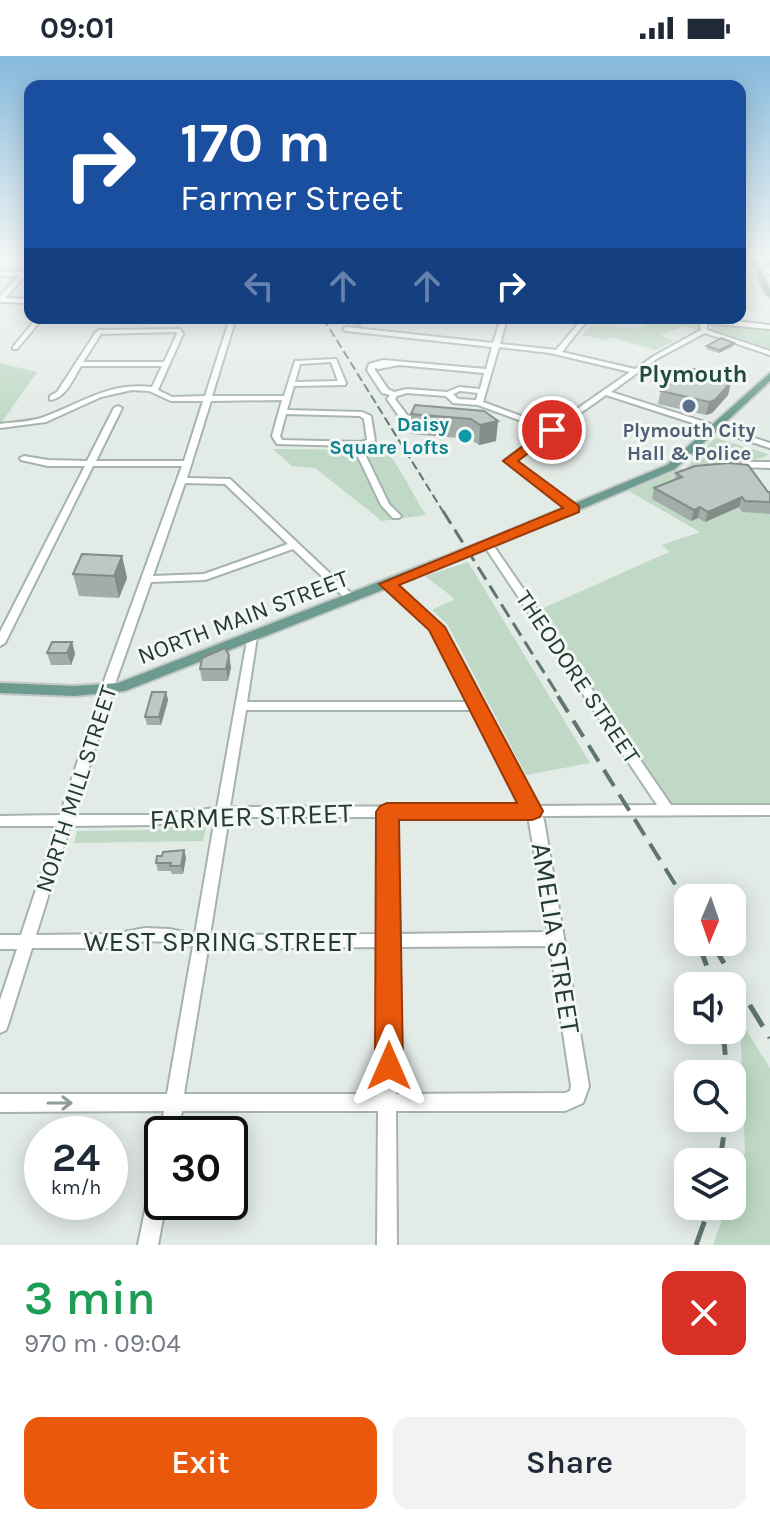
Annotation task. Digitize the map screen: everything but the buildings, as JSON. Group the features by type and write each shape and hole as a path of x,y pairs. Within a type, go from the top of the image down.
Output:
{"main road":[{"name":"NORTH MAIN STREET","path":"107,691 387,584 660,472 678,463 766,386 770,376"},
{"path":"0,688 107,691"}],"street":[{"path":"15,348 35,324"},
{"name":"NORTH MILL STREET","path":"0,1025 107,691 182,480 231,324"},
{"path":"479,403 502,324"},
{"path":"558,352 581,324"},
{"path":"704,324 704,331"},
{"path":"745,324 770,327"},
{"path":"346,329 558,352 636,371"},
{"path":"53,398 60,393 97,333 102,330 176,330 180,334 156,392"},
{"path":"574,509 510,462 604,392 669,349 704,331 770,353"},
{"path":"283,412 362,414 368,418 371,441 356,444 280,442 276,436 297,362 304,359 336,361 342,383 291,384"},
{"path":"482,391 459,389 448,394 407,391 394,394 385,391 371,370 371,363 488,371"},
{"path":"78,364 167,364"},
{"path":"0,426 43,420 112,391 132,388 156,392 171,399 287,398"},
{"path":"604,392 656,409 669,421 711,432 768,457"},
{"path":"394,394 391,399 404,417 439,422"},
{"path":"448,394 456,401 479,403 552,430"},
{"path":"0,643 118,408"},
{"path":"485,418 496,411"},
{"path":"356,444 385,505 396,516"},
{"path":"743,465 768,457"},
{"path":"24,458 48,463 187,464"},
{"path":"182,480 226,480 351,598"},
{"name":"THEODORE STREET","path":"488,544 667,810"},
{"path":"146,579 205,577 295,545"},
{"name":"AMELIA STREET","path":"387,584 436,627 537,820 580,1086 577,1097 565,1102 389,1103"},
{"path":"172,1116 252,637"},
{"path":"241,706 477,706"},
{"name":"FARMER STREET","path":"0,821 151,820 223,812 770,810"},
{"path":"387,812 387,1245"},
{"name":"WEST SPRING STREET","path":"0,942 114,941 124,937 186,937 201,942 556,939"},
{"path":"0,1103 389,1103"},
{"path":"148,1245 153,1220"}],"green space":[{"path":"647,324 698,324 700,327 698,330 683,326 660,335 674,341 656,350 611,337 606,340 582,335 592,325 635,329"},
{"path":"711,324 770,329 770,349 711,330"},
{"path":"0,363 37,372 0,425"},
{"path":"715,438 768,454 737,464 738,469 770,503 770,803 667,803 539,610 669,552 662,545 700,532 629,491 680,469 697,469 686,468"},
{"path":"273,449 384,450 400,470 426,515 382,521 315,468 292,466"},
{"path":"468,562 590,763 526,775 448,625 432,610 455,599 425,576"},
{"path":"207,823 203,841 74,843 77,831 152,830"},
{"path":"746,1030 770,1068 770,1245 713,1245 722,1220 746,1220 746,1060 742,1060 741,1044 746,1044"}],"railway":[{"path":"327,324 444,513"},
{"path":"443,511 560,698"},
{"path":"558,696 675,884"},
{"path":"703,956 709,972"},
{"path":"720,956 770,1038"},
{"path":"724,1044 726,1060"},
{"path":"722,1148 724,1132"},
{"path":"696,1245 705,1220"}],"place":[{"name":"Plymouth City Hall & Police","path":"689,406"},
{"name":"Daisy Square Lofts","path":"465,436"}],"district":[{"name":"Plymouth","path":"693,374"}],"route":[{"path":"389,1066 387,812 532,811 436,627 387,584 574,509 509,461 552,430"}]}
